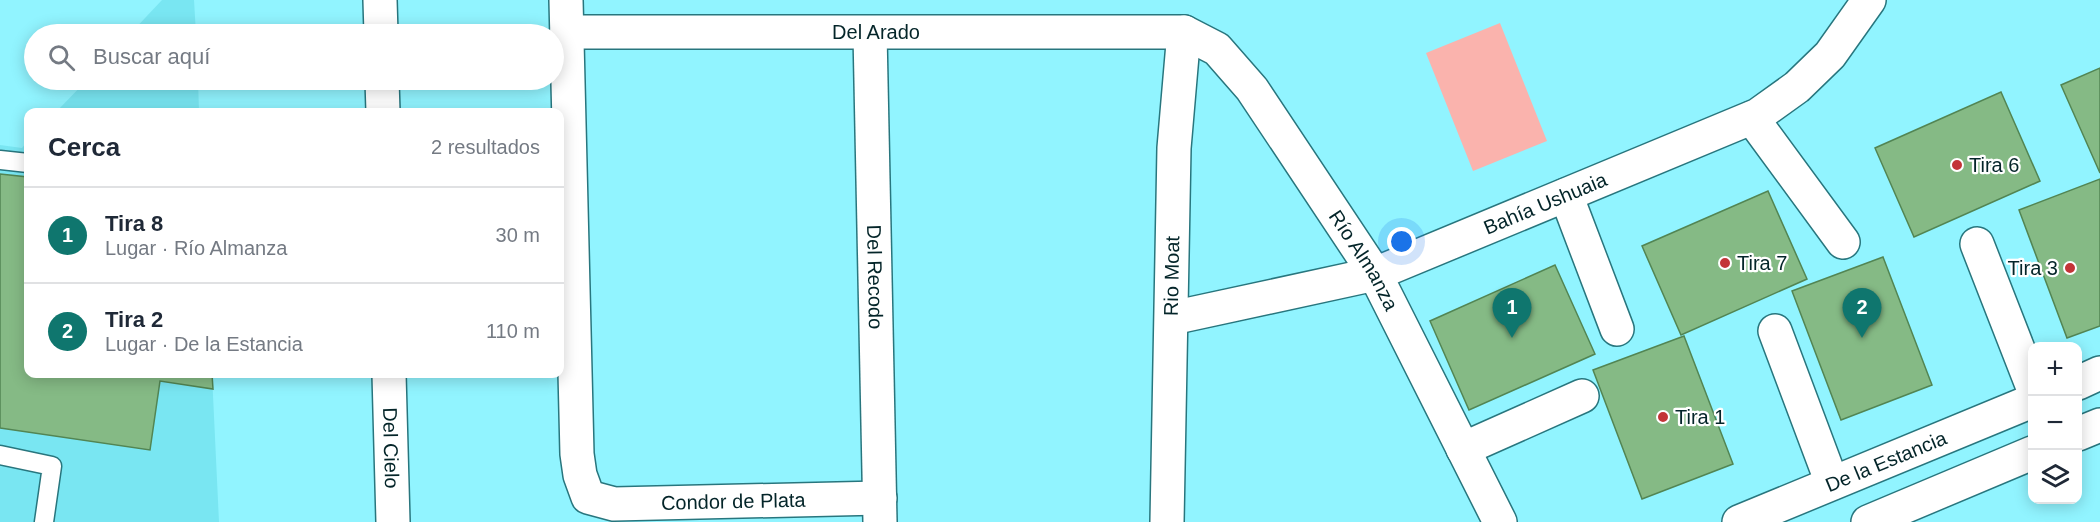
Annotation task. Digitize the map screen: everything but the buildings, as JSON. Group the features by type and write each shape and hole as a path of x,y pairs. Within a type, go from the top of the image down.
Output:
{"street":[{"path":"380,0 381,24"},
{"path":"566,0 567,32"},
{"name":"Bahía Ushuaia","path":"1172,318 1375,274 1752,118 1797,87 1830,55 1869,0"},
{"name":"Del Arado","path":"567,32 1184,32"},
{"name":"Condor de Plata","path":"567,32 577,454 580,475 588,497 614,504 880,510"},
{"name":"Río Almanza","path":"1184,32 1217,49 1252,89 1375,274 1500,522"},
{"name":"Rio Moat","path":"1167,522 1174,148 1184,32"},
{"name":"Del Recodo","path":"870,33 880,510"},
{"path":"382,90 383,108"},
{"path":"1752,118 1843,242"},
{"path":"1566,195 1617,329"},
{"path":"1977,244 2028,375"},
{"path":"1774,330 1832,483"},
{"path":"2082,381 2100,373"},
{"name":"Del Cielo","path":"389,378 393,522"},
{"path":"1463,449 1582,396"},
{"name":"De la Estancia","path":"1739,522 2028,403"},
{"path":"2082,432 2100,425"},
{"path":"1868,522 2028,455"}],"lane":[{"path":"0,160 24,163"},
{"path":"0,455 52,466 44,522"}],"shaded area":[{"path":"162,0 194,0 195,24 139,24"},
{"path":"1500,23 1547,141 1473,171 1426,53"},
{"path":"77,90 198,90 199,108 60,108"},
{"path":"0,145 22,148 24,146 24,378 212,378 219,522 0,522"}],"place":[{"name":"Tira 6","path":"1957,165"},
{"name":"Tira 7","path":"1725,263"},
{"name":"Tira 3","path":"2070,268"},
{"name":"Tira 8","path":"1512,338"},
{"name":"Tira 2","path":"1862,338"},
{"name":"Tira 1","path":"1663,417"}]}
